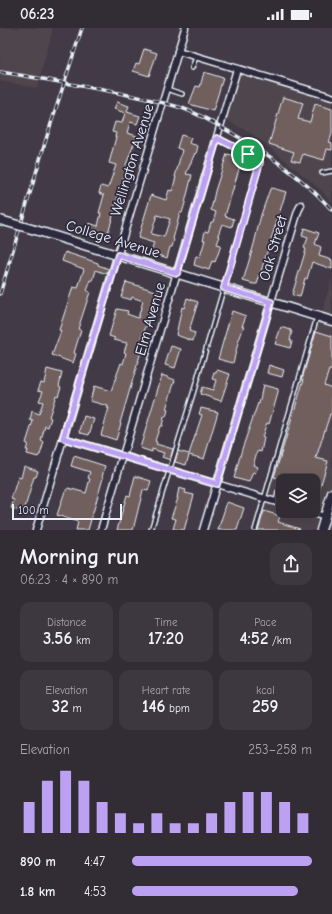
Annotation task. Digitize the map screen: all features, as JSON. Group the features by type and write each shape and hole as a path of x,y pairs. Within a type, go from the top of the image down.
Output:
{"street":[{"name":"Wellington Avenue","path":"36,530 185,28"},
{"path":"178,51 332,97"},
{"name":"Elm Avenue","path":"101,530 237,69"},
{"name":"Oak Street","path":"203,530 301,205"},
{"name":"College Avenue","path":"0,220 332,321"},
{"path":"63,438 276,502"},
{"path":"321,530 332,493"},
{"path":"320,515 325,517"}],"lane":[{"path":"192,68 196,57"},
{"path":"167,89 182,94"},
{"path":"151,530 195,387 260,162 217,138"},
{"path":"322,172 332,171"},
{"path":"255,530 318,316"}],"shaded area":[{"path":"0,28 53,28 37,88 0,81"},
{"path":"241,70 332,98 332,202 320,189 270,148 249,132 226,120"},
{"path":"332,278 332,530 254,530 316,321 322,312"}],"building":[{"path":"144,49 157,53 149,76 133,71 136,63 139,64"},
{"path":"204,72 223,78 213,111 189,104 196,86 200,87"},
{"path":"283,97 303,103 298,119 310,122 315,104 332,109 332,134 329,142 332,143 332,150 327,149 324,160 303,154 300,162 291,160 294,152 269,144"},
{"path":"117,102 129,106 127,112 140,116 137,124 130,122 127,133 137,136 124,170 126,171 107,236 87,231 89,223 98,226 101,213 99,213 104,195 99,193 101,186 108,188 116,165 109,163 116,137 116,133 112,132 115,122 122,123 125,113 114,109"},
{"path":"181,135 191,138 189,143 198,146 196,154 195,153 186,174 192,175 182,213 180,213 172,247 170,247 167,258 151,252 154,243 138,238 151,195 166,200 169,190 172,191 182,150 177,148","holes":["157,215 170,219 164,237 151,234"]},
{"path":"227,154 241,157 242,159 225,216 234,219 232,227 222,224 218,235 220,236 217,244 221,245 215,262 212,261 209,270 194,265 196,256 200,257 205,240 203,240 205,231 208,232 216,212 211,210 215,191"},
{"path":"272,188 286,192 257,284 254,284 243,281 261,215 270,189"},
{"path":"304,228 319,233 315,244 321,247 319,256 332,260 332,269 312,262 307,279 305,278 300,297 292,295 308,238 302,236"},
{"path":"65,252 98,263 98,265 109,269 107,274 96,270 93,281 91,280 87,291 90,292 78,329 81,330 74,353 76,354 73,363 52,355 61,331 59,330 73,287 78,288 84,269 62,261"},
{"path":"126,282 159,292 148,327 146,326 142,338 145,338 116,440 101,435 109,408 107,408 108,406 90,401 94,386 111,391 121,363 123,364 126,353 124,352 127,343 114,340 115,338 109,336 117,309 128,311 127,314 138,318 143,301 132,297 131,300 121,297"},
{"path":"187,298 198,302 189,331 195,333 193,341 176,335 182,307 184,308"},
{"path":"232,311 246,316 233,363 218,359"},
{"path":"281,327 291,330 292,332 290,348 275,344"},
{"path":"316,331 332,336 332,370 329,370 324,385 332,388 332,414 330,414 316,458 328,461 320,488 320,474 276,474 276,478 274,477 304,379 302,379"},
{"path":"171,346 181,349 175,368 165,365"},
{"path":"269,365 284,370 282,377 267,373"},
{"path":"47,369 62,373 59,386 61,387 58,396 56,395 49,417 51,418 48,427 45,426 41,441 44,442 38,457 27,454 28,450 26,450 28,444 26,443 33,421 30,420 32,411 39,414 43,402 39,401 43,391 38,390 41,382 44,383"},
{"path":"217,370 230,374 221,401 200,394 202,387 213,390 216,380 212,379"},
{"path":"162,375 175,380 166,409 168,410 166,417 164,417 162,426 160,426 155,441 157,442 156,444 173,449 170,460 162,457 164,453 152,449 152,452 140,448"},
{"path":"263,385 278,389 278,393 269,424 267,423 262,437 264,438 261,452 257,452 253,465 258,467 255,473 253,472 249,482 234,478 242,449 258,403 259,404"},
{"path":"201,408 218,412 204,459 189,455 186,465 175,462 178,451 189,454 202,415 199,414"},
{"path":"84,416 94,419 89,435 81,433 80,431"},
{"path":"74,456 105,466 88,530 76,530 78,522 57,515 65,491 67,491 68,488 86,493 90,479 88,478 90,472 71,466"},
{"path":"24,466 38,471 36,477 34,477 24,511 20,511 11,508 14,500 11,499 18,477 21,478"},
{"path":"135,476 151,481 148,491 143,490 133,530 117,530 127,495 130,496"},
{"path":"179,488 186,490 185,493 194,495 184,530 173,529 176,519 171,518 178,498"},
{"path":"227,502 244,508 237,530 218,530"},
{"path":"264,511 276,515 276,518 279,518 278,522 300,529 300,530 258,530"}],"railway":[{"path":"0,294 47,136 82,28"},
{"path":"0,72 51,80 132,96 170,104 188,110 217,124 283,166 309,187 332,210"}],"route":[{"path":"217,138 248,154 260,162 224,288 271,302 217,484 63,438 118,255 177,273 217,138"}]}
